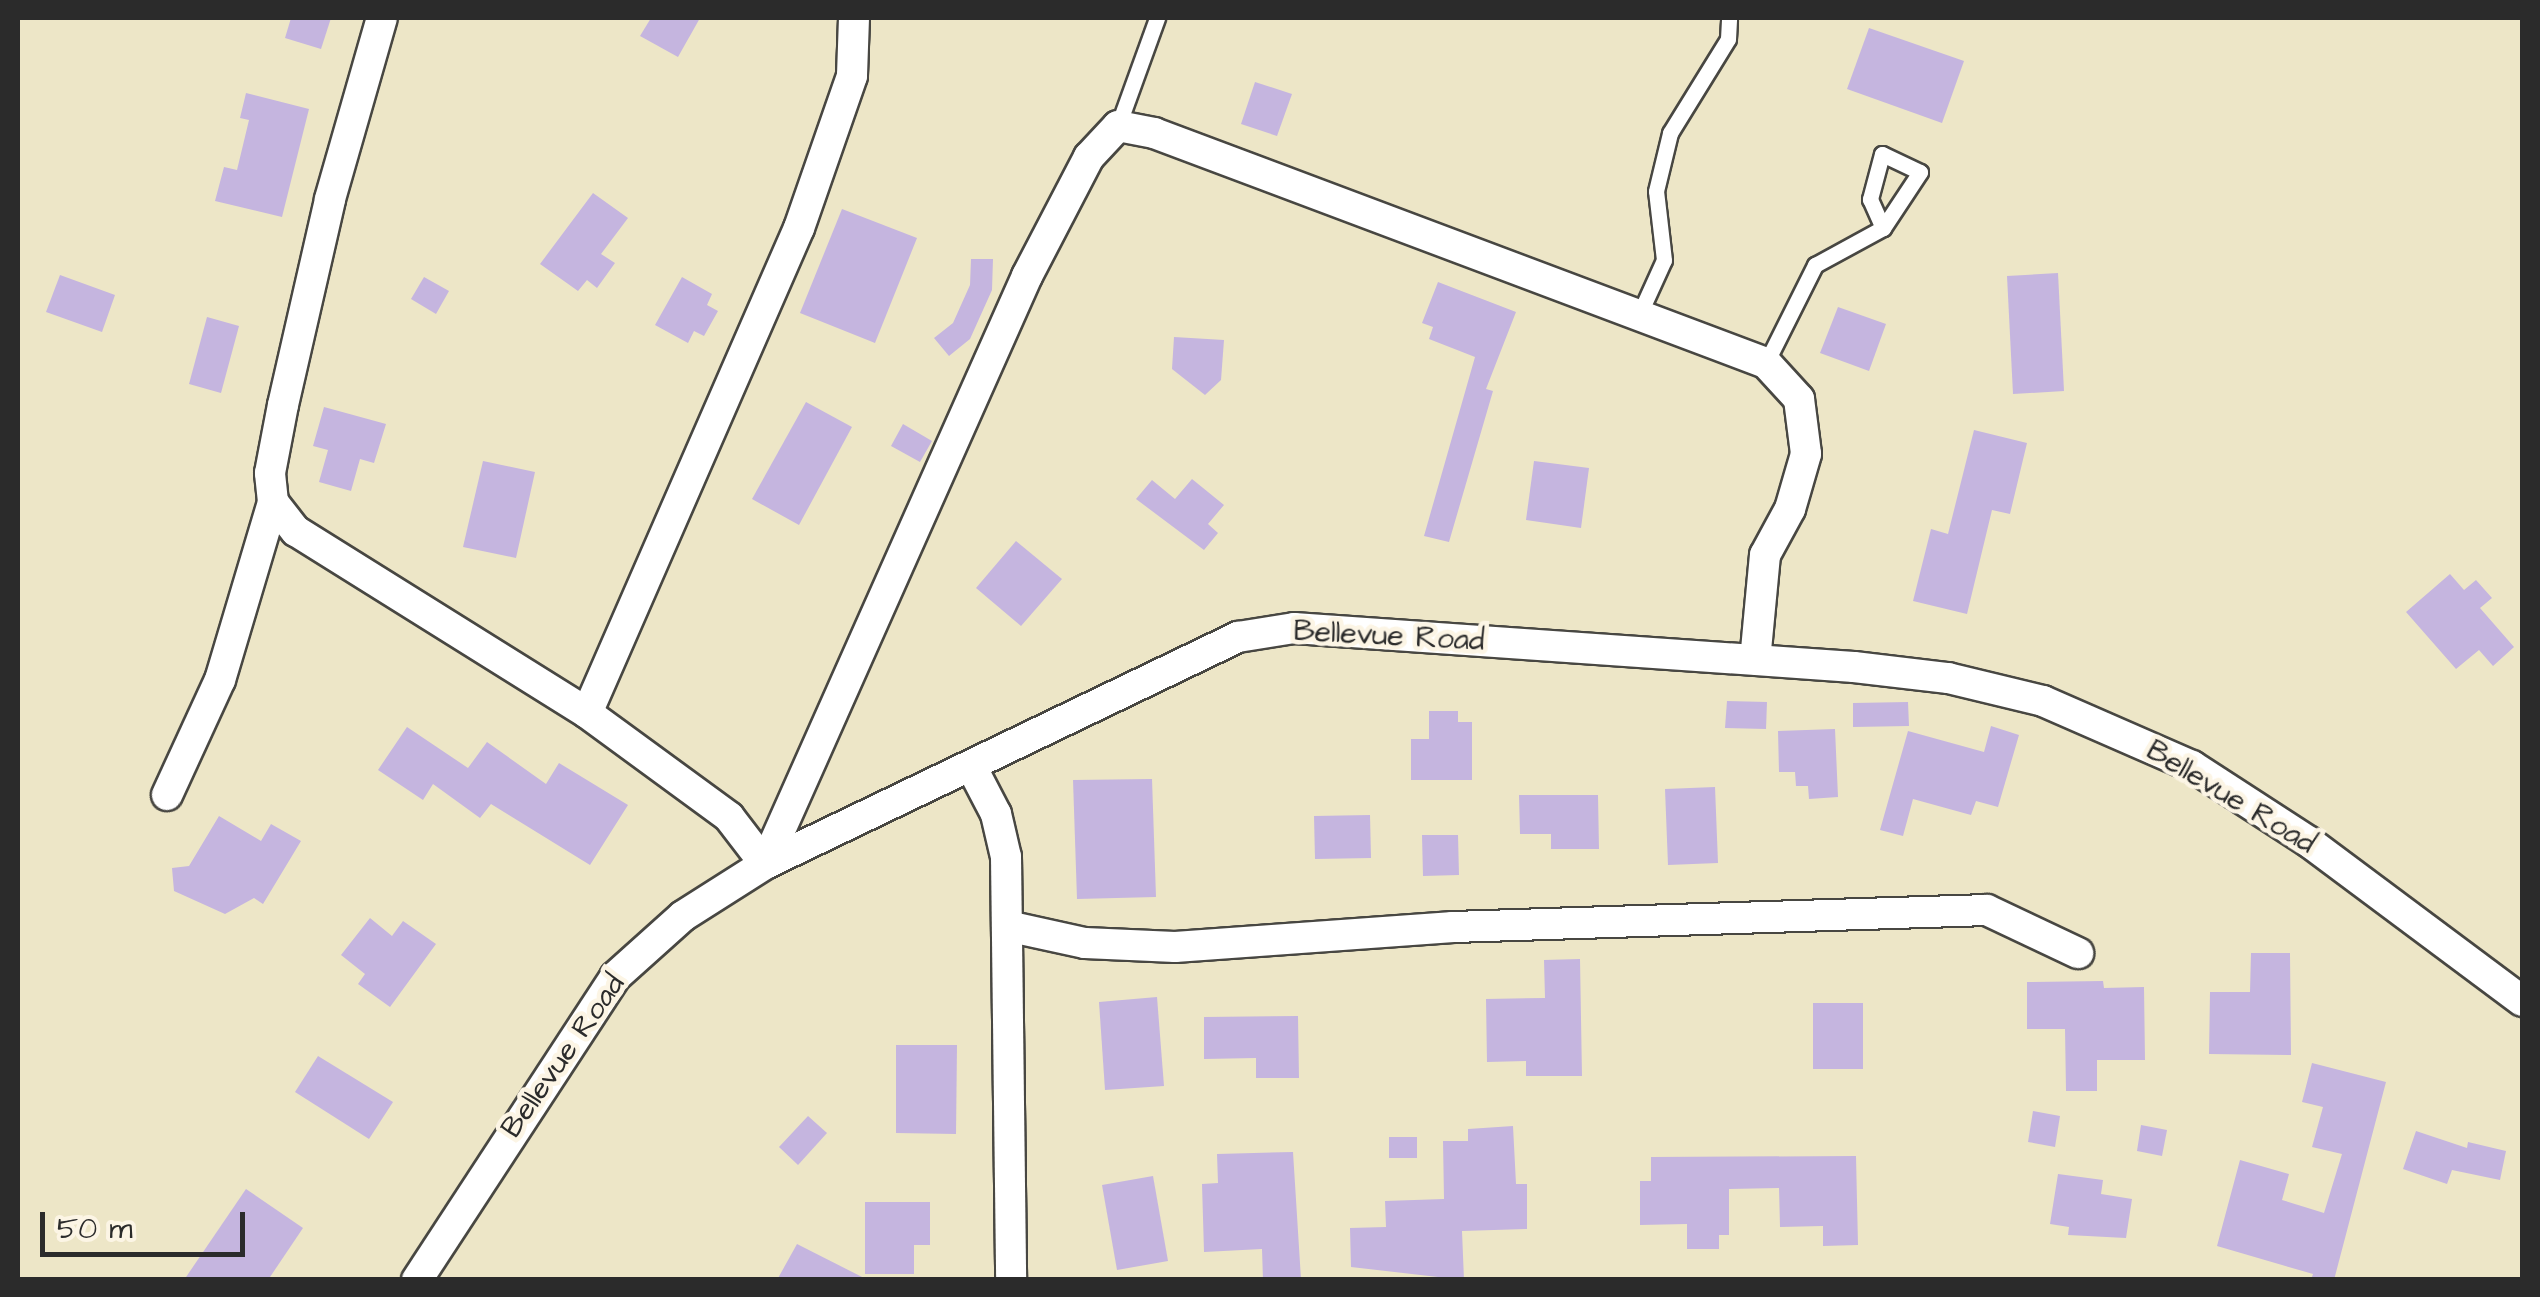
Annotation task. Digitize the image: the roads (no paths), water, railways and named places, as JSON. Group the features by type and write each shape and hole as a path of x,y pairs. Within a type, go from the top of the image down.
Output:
{"street":[{"path":"167,796 220,680 273,502 270,473 330,199 382,18"},
{"path":"586,713 799,228 852,76 854,18"},
{"path":"273,502 296,531 586,713 729,817 764,864 1028,276 1089,156 1118,126 1154,133 1766,363 1798,399 1806,454 1790,509 1766,555 1756,660"},
{"name":"Bellevue Road","path":"417,1280 615,977 683,916 764,864 1238,638 1294,628 1756,660 1948,678 2043,700 2192,766 2310,842 2522,1001"},
{"path":"971,766 996,814 1006,857 1011,1280"},
{"path":"1008,926 1085,943 1175,947 1453,927 1988,910 2078,954"}],"lane":[{"path":"1118,126 1157,18"},
{"path":"1639,316 1664,260 1656,191 1670,133 1728,39 1729,18"},
{"path":"1766,363 1815,265 1884,228"}]}
